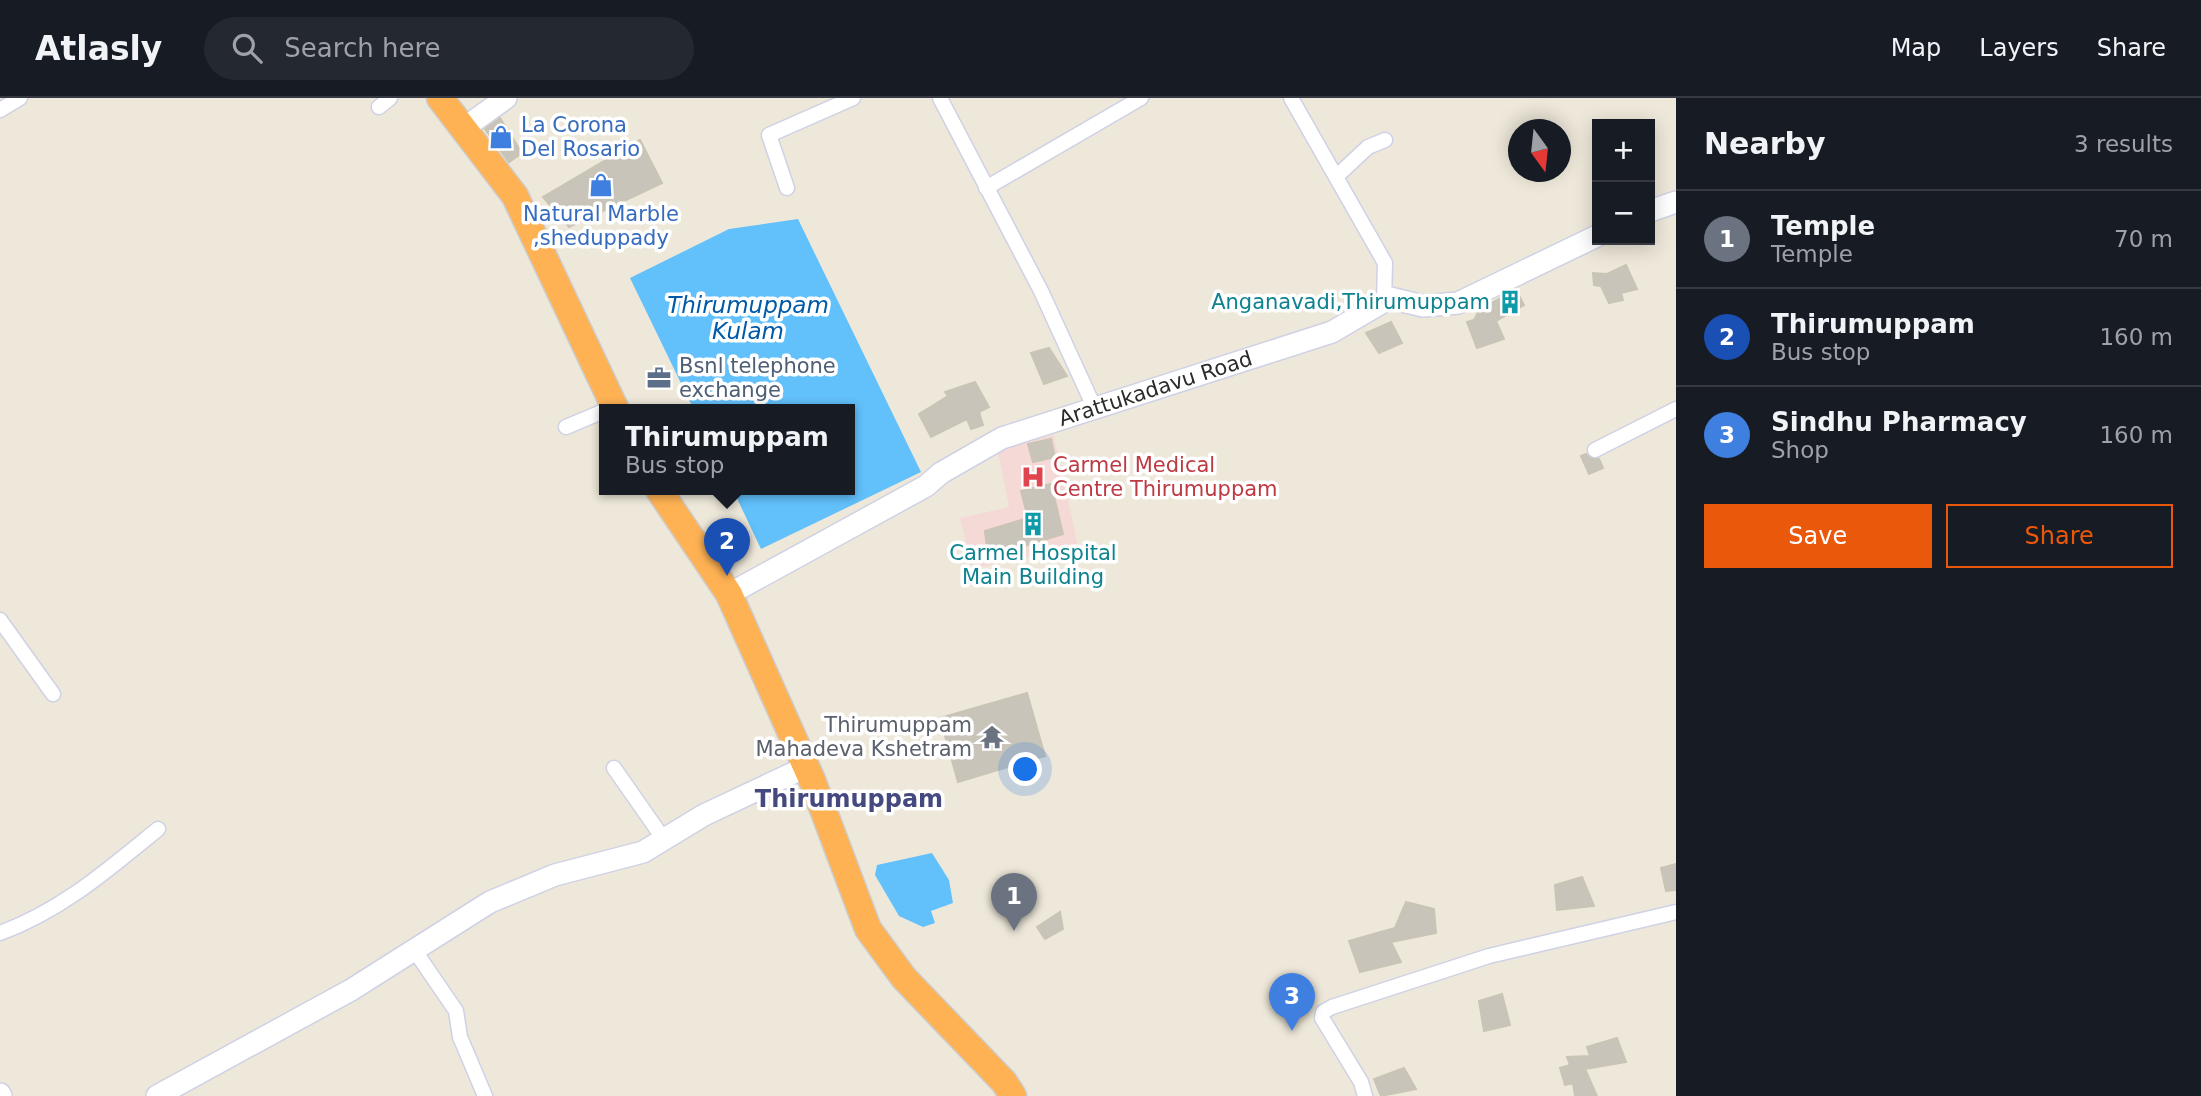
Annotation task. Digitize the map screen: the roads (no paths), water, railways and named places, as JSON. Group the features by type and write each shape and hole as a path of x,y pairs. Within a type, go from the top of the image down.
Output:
{"highway":[{"path":"440,98 515,196 613,404"},
{"path":"662,495 729,593 806,767 868,929 904,978 1004,1082 1013,1096"}],"main road":[{"path":"464,128 506,98"},
{"path":"1655,209 1676,202"},
{"path":"1384,301 1390,298 1423,306 1458,303 1592,238"},
{"name":"Arattukadavu Road","path":"729,593 926,486 941,474 1002,438 1332,332 1384,301"},
{"path":"157,1096 351,990 489,902 555,875 643,852 704,815 806,767"}],"street":[{"path":"0,110 20,98"},
{"path":"788,188 769,135 853,98"},
{"path":"940,98 1041,291 1095,409"},
{"path":"1290,98 1385,263 1384,301"},
{"path":"986,188 1138,99"},
{"path":"1337,176 1368,147 1385,140"},
{"path":"1595,450 1676,409"},
{"path":"566,427 599,413"},
{"path":"0,620 53,694"},
{"path":"614,768 665,841"},
{"path":"0,933 31,922 94,881 158,829"},
{"path":"1365,1096 1361,1083 1322,1018 1323,1012 1489,956 1676,912"},
{"path":"415,951 456,1011 460,1037 485,1096"}],"water":[{"name":"Thirumuppam Kulam","path":"798,219 921,472 761,549 735,495 855,495 855,404 691,404 630,278 729,229"},
{"path":"932,853 949,880 953,903 931,911 935,923 923,927 899,916 875,875 877,865"}],"place":[{"name":"La Corona Del Rosario","path":"501,137"},
{"name":"Natural Marble ,sheduppady","path":"601,185"},
{"name":"Anganavadi,Thirumuppam","path":"1510,302"},
{"name":"Bsnl telephone exchange","path":"659,378"},
{"name":"Carmel Medical Centre Thirumuppam","path":"1033,477"},
{"name":"Carmel Hospital Main Building","path":"1033,524"},
{"name":"Thirumuppam","path":"727,576"},
{"name":"Thirumuppam Mahadeva Kshetram","path":"992,737"},
{"name":"Temple","path":"1014,931"},
{"name":"Sindhu Pharmacy","path":"1292,1031"}],"district":[{"name":"Thirumuppam","path":"849,799"}]}
